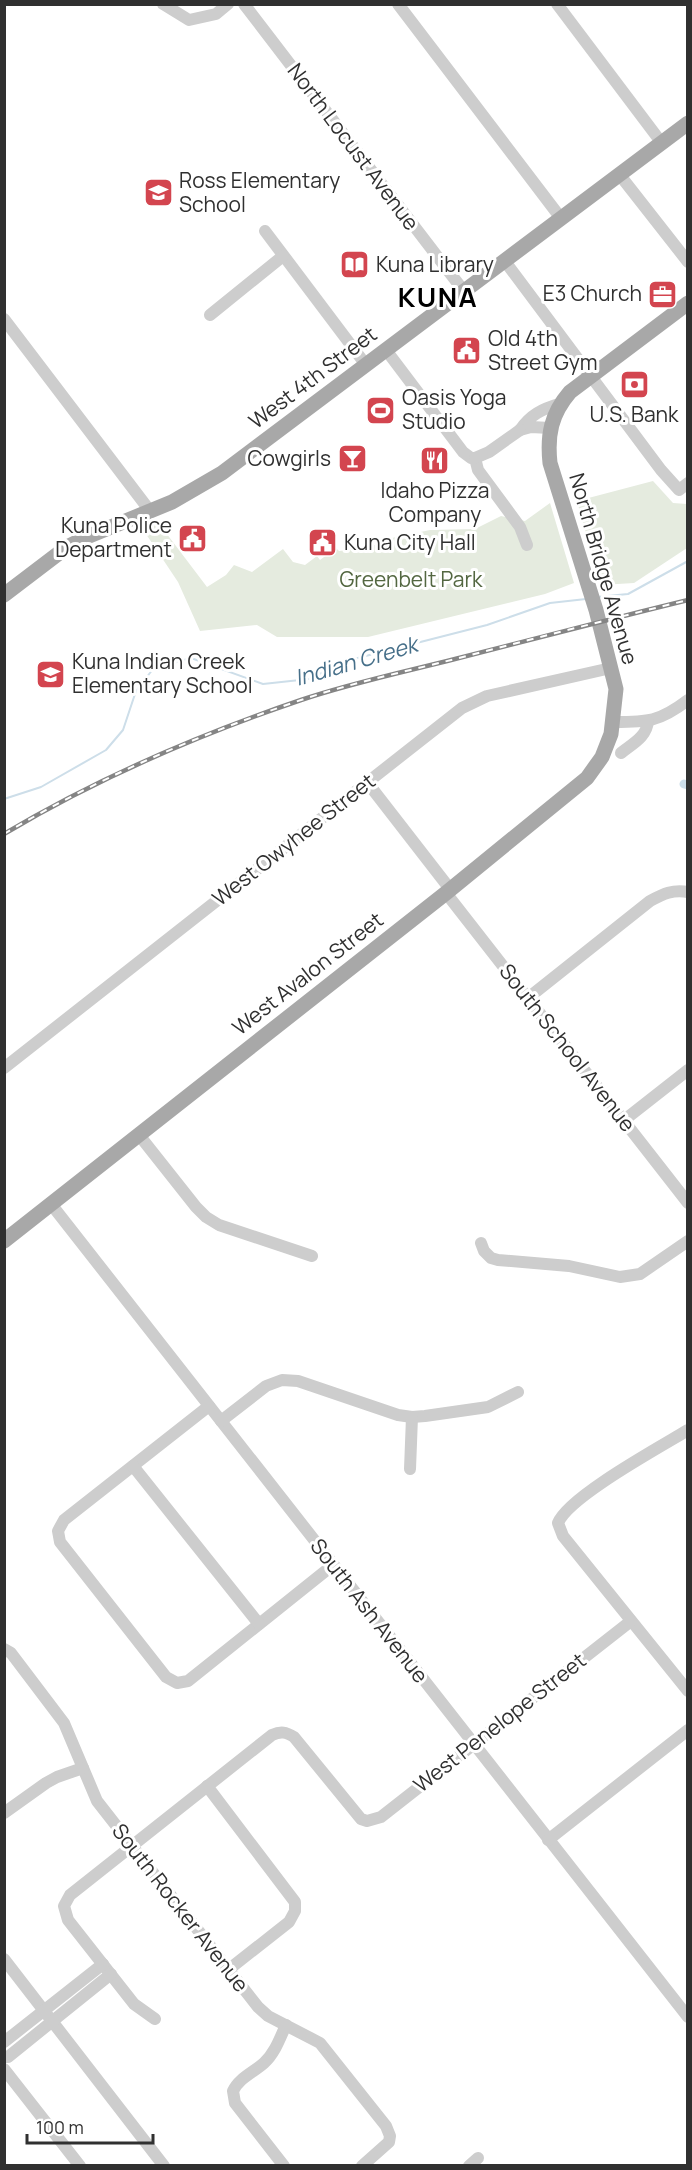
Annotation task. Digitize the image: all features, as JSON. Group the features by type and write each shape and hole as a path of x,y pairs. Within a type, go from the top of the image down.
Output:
{"main road":[{"name":"West 4th Street","path":"4,595 67,548 198,488 222,473 687,123"},
{"path":"550,428 559,405 570,392 687,303"},
{"name":"North Bridge Avenue","path":"550,428 548,444 550,463 596,610 616,689 614,722"},
{"name":"West Avalon Street","path":"4,1240 448,891 587,778 602,756 614,722"}],"street":[{"path":"163,4 189,20 216,14 228,4"},
{"name":"North Locust Avenue","path":"244,4 463,290"},
{"path":"398,4 560,218"},
{"path":"557,4 662,142"},
{"path":"619,174 687,262"},
{"path":"265,231 366,365"},
{"path":"210,315 283,256"},
{"path":"504,260 590,376 683,486"},
{"path":"6,325 150,511"},
{"path":"386,350 463,452 471,458 489,452 520,430 527,420 542,408 559,405"},
{"path":"520,430 531,427 550,428"},
{"path":"475,458 478,470 520,527 527,545"},
{"name":"West Owyhee Street","path":"4,1068 462,708 488,696 611,668"},
{"path":"614,722 648,721 665,716 687,700"},
{"path":"621,753 644,734 648,721"},
{"name":"South School Avenue","path":"367,782 528,998 687,1203"},
{"path":"528,998 650,901 664,893 686,892"},
{"path":"623,1121 687,1070"},
{"path":"139,1135 206,1217 224,1227 312,1256"},
{"name":"South Ash Avenue","path":"51,1204 687,2017"},
{"path":"481,1243 490,1258 498,1260 570,1266 620,1277 640,1274 687,1241"},
{"path":"221,1421 266,1386 282,1380 298,1381 399,1415 412,1417 488,1407 518,1392"},
{"path":"208,1406 64,1520 58,1531 60,1542 166,1677 177,1683 188,1681 333,1565"},
{"path":"410,1469 412,1417"},
{"path":"687,1430 593,1489 566,1510 558,1523 563,1536 687,1691"},
{"path":"133,1466 259,1624"},
{"name":"West Penelope Street","path":"207,1786 272,1735 284,1732 294,1737 355,1813 367,1821 381,1817 631,1620"},
{"name":"South Rocker Avenue","path":"4,1649 11,1653 58,1713 69,1732 97,1801 228,1970 258,2007 285,2025 320,2043 386,2126 390,2136 385,2147 362,2166"},
{"path":"548,1840 687,1730"},
{"path":"4,1813 57,1777 83,1768"},
{"path":"155,2019 134,2004 68,1920 64,1906 70,1895 207,1786 295,1902 295,1911 289,1922 228,1970"},
{"path":"4,1959 164,2166"},
{"path":"4,2042 44,2010 107,1969"},
{"path":"4,2057 8,2057 53,2021 107,1969"},
{"path":"284,2166 236,2103 233,2091 239,2082 272,2054 285,2025"},
{"path":"4,2069 80,2166"}],"green space":[{"path":"653,481 673,503 687,504 687,548 634,583 601,585 597,573 602,562 599,556 590,549 577,501"},
{"name":"Greenbelt Park","path":"550,503 574,583 545,594 368,637 277,637 257,625 200,631 178,582 142,528 157,521 207,587 226,575 234,565 252,572 283,549 293,562 305,565 317,556 320,560 336,548 339,551 353,547 357,552 392,538 430,530 475,529 501,516 525,521"}],"waterway":[{"name":"Indian Creek","path":"597,597 628,594 688,561"},
{"name":"Indian Creek","path":"4,799 41,787 106,750 123,730 136,691 153,669 191,658 263,684 309,679 346,661 487,625 550,603 586,599"},
{"path":"684,784 688,785"}],"railway":[{"path":"4,834 76,794 149,759 301,700 358,683 688,600"}],"place":[{"name":"Ross Elementary School","path":"158,193"},
{"name":"Kuna Library","path":"355,265"},
{"name":"E3 Church","path":"663,294"},
{"name":"Old 4th Street Gym","path":"467,351"},
{"name":"U.S. Bank","path":"634,384"},
{"name":"Oasis Yoga Studio","path":"381,410"},
{"name":"Cowgirls","path":"352,459"},
{"name":"Idaho Pizza Company","path":"435,460"},
{"name":"Kuna Police Department","path":"193,538"},
{"name":"Kuna City Hall","path":"323,543"},
{"name":"Kuna Indian Creek Elementary School","path":"51,674"}],"district":[{"name":"KUNA","path":"438,298"}]}
